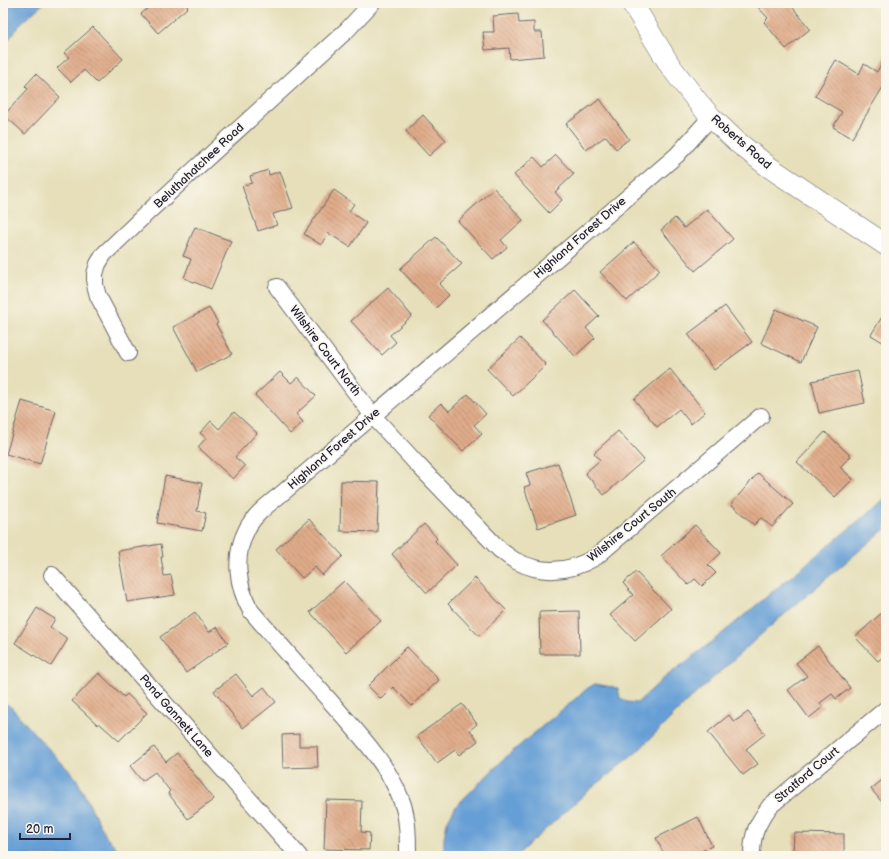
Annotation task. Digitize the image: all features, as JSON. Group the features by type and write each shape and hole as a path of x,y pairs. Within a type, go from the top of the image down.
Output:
{"main road":[{"name":"Roberts Road","path":"632,3 672,67 697,101 736,141 769,167 886,245"}],"street":[{"name":"Beluthahatchee Road","path":"128,353 98,296 95,285 95,274 98,264 104,254 347,30 372,3"},
{"name":"Highland Forest Drive","path":"408,856 408,830 402,803 394,782 382,762 251,611 245,601 241,588 238,564 241,543 247,528 257,515 677,155 711,117"},
{"name":"Wilshire Court North","path":"277,287 373,416"},
{"name":"Wilshire Court South","path":"373,416 500,550 515,561 533,568 551,570 569,569 586,563 596,557 761,416"},
{"name":"Pond Gannett Lane","path":"52,576 299,856"},
{"name":"Stratford Court","path":"752,856 754,836 760,820 770,806 886,709"}],"water":[{"path":"3,3 44,3 22,22 3,47"},
{"path":"886,498 886,528 766,630 689,700 637,752 587,792 516,856 444,856 444,838 447,822 456,806 507,756 588,688 595,684 618,688 620,698 627,702 637,703 663,679 713,641"},
{"path":"3,701 12,708 76,778 105,835 124,856 3,856"}],"building":[{"path":"145,3 184,3 188,7 158,33 141,14 149,7"},
{"path":"761,3 789,3 810,29 786,49 764,22 768,18 757,6"},
{"path":"518,14 519,23 534,22 534,32 542,32 544,56 510,59 509,48 485,50 483,32 494,32 493,16"},
{"path":"93,27 123,59 97,83 84,70 71,82 57,68 69,57 64,53"},
{"path":"886,55 886,82 852,138 833,127 842,112 815,96 836,60 859,74 864,64 877,72"},
{"path":"36,74 60,97 25,134 4,115 28,89 25,86"},
{"path":"600,99 629,139 616,149 606,136 586,150 566,124"},
{"path":"423,115 446,140 429,156 406,131"},
{"path":"556,155 574,174 555,192 562,200 549,213 514,175 534,157 543,167"},
{"path":"268,170 269,175 280,171 293,208 273,214 277,225 258,231 242,186 252,183 250,176"},
{"path":"494,188 523,220 501,240 507,247 493,259 458,221"},
{"path":"334,190 354,204 349,211 366,223 350,247 328,233 321,245 304,234"},
{"path":"707,209 733,239 695,271 661,230 675,218 684,228"},
{"path":"195,227 231,241 211,289 184,278 191,259 183,256"},
{"path":"436,237 462,264 439,284 449,295 436,308 400,269"},
{"path":"634,242 660,270 627,301 600,272"},
{"path":"388,288 412,316 390,335 396,342 382,355 351,321"},
{"path":"575,290 599,316 586,328 595,338 575,356 542,320"},
{"path":"725,306 752,342 714,370 688,334"},
{"path":"209,308 218,323 216,324 232,354 197,372 173,327"},
{"path":"776,309 817,327 801,362 761,343"},
{"path":"885,312 886,313 886,344 871,335"},
{"path":"520,338 546,365 513,396 487,369"},
{"path":"670,369 705,412 691,424 679,409 657,427 634,399"},
{"path":"858,371 865,403 819,413 812,381"},
{"path":"280,372 291,383 298,377 316,396 296,414 303,422 290,434 255,395"},
{"path":"468,394 486,414 474,425 482,434 463,451 428,415 441,403 449,411"},
{"path":"22,401 56,411 40,464 6,454"},
{"path":"234,412 257,433 235,457 245,466 233,479 198,447 206,438 200,433 211,421 219,429"},
{"path":"618,431 644,460 604,495 585,473 600,460 594,453"},
{"path":"825,432 851,456 840,467 853,479 835,497 797,462"},
{"path":"558,463 576,515 538,528 524,487 530,485 526,473"},
{"path":"758,473 793,504 772,527 761,518 754,525 731,504"},
{"path":"165,476 202,483 197,511 206,513 202,531 157,523"},
{"path":"341,481 379,482 377,532 340,531"},
{"path":"309,519 343,556 322,575 315,567 302,578 276,549"},
{"path":"424,524 437,538 435,541 457,565 427,593 392,554"},
{"path":"695,525 721,553 708,565 716,573 702,586 695,579 688,585 661,556"},
{"path":"161,544 163,557 161,557 164,576 171,575 175,595 127,602 118,551"},
{"path":"636,572 671,609 635,641 610,615 633,595 623,583"},
{"path":"475,578 506,610 479,636 448,604"},
{"path":"344,581 381,621 346,652 310,612"},
{"path":"37,608 55,619 50,627 68,639 51,666 15,643"},
{"path":"886,609 886,654 878,661 855,637"},
{"path":"579,611 580,654 540,654 539,612"},
{"path":"195,612 209,632 217,627 228,643 186,673 160,637"},
{"path":"818,646 850,688 836,699 832,694 820,703 823,707 809,718 788,690 807,676 796,663"},
{"path":"407,647 439,680 412,706 393,687 381,699 368,686"},
{"path":"99,673 124,697 127,694 147,713 119,741 99,723 98,725 72,701"},
{"path":"236,674 253,696 264,687 276,702 243,728 214,691"},
{"path":"462,704 477,724 470,730 478,741 459,755 455,750 437,763 417,736"},
{"path":"748,712 765,734 746,749 758,764 743,775 708,732 729,715 734,722"},
{"path":"299,734 299,746 317,746 318,767 283,768 282,735"},
{"path":"154,747 166,762 177,753 214,799 188,819 168,793 170,791 155,772 142,781 130,766"},
{"path":"886,777 886,807 871,789"},
{"path":"326,800 362,801 361,832 370,833 369,850 324,849"},
{"path":"698,817 712,846 691,856 665,856 656,838"},
{"path":"794,833 844,834 844,856 805,856 805,852 793,852"}]}
